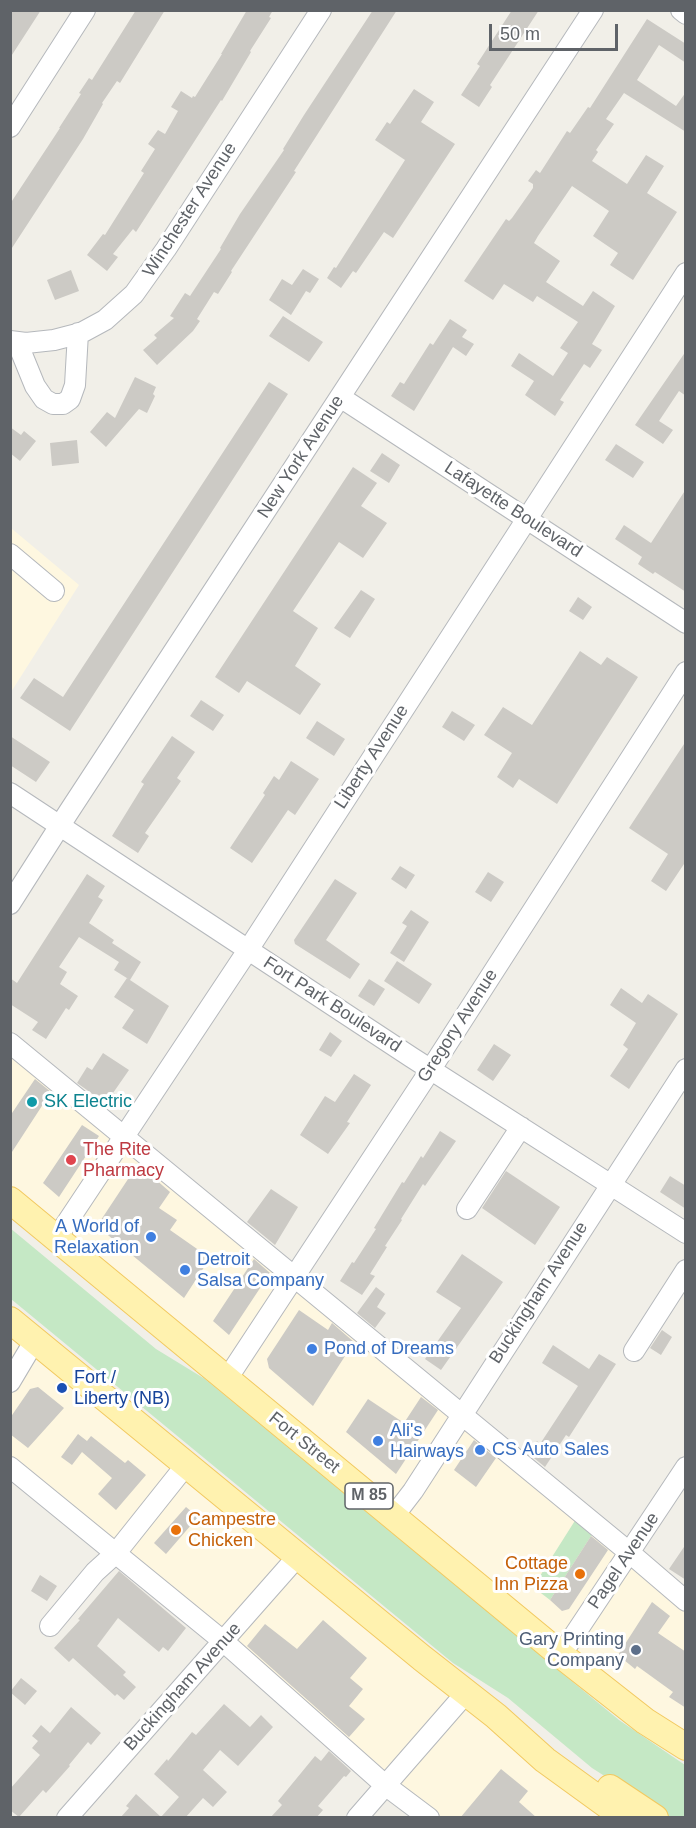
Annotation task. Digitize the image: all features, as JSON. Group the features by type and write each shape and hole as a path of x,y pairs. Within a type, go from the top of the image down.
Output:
{"main road":[{"name":"Fort Street","path":"10,1200 561,1655 645,1721 685,1746"},
{"path":"10,1223 150,1337 196,1354"},
{"path":"10,1320 496,1716 545,1760 625,1818"},
{"path":"496,1716 539,1736 655,1818"}],"street":[{"path":"10,128 85,10"},
{"name":"Winchester Avenue","path":"14,342 54,340 78,333 105,320 134,294 166,249 321,10"},
{"name":"New York Avenue","path":"10,904 593,10"},
{"path":"681,10 686,14"},
{"name":"Liberty Avenue","path":"56,1239 248,950 686,273"},
{"path":"14,342 35,386 44,399 53,404 63,404 70,399 75,385 78,333"},
{"name":"Lafayette Boulevard","path":"340,397 686,622"},
{"path":"10,555 54,591"},
{"name":"Gregory Avenue","path":"227,1379 686,672"},
{"name":"Fort Park Boulevard","path":"10,793 430,1069 686,1233"},
{"path":"10,1043 686,1601"},
{"name":"Buckingham Avenue","path":"393,1517 686,1069"},
{"path":"467,1209 521,1127"},
{"path":"634,1351 686,1270"},
{"path":"10,1382 35,1340"},
{"path":"50,1626 95,1572 116,1552 186,1465"},
{"path":"10,1467 223,1641 385,1785 429,1818"},
{"name":"Pagel Avenue","path":"561,1655 686,1467"},
{"name":"Buckingham Avenue","path":"67,1818 298,1556"},
{"path":"357,1818 466,1693"}],"shaded area":[{"path":"11,528 79,585 11,692"},
{"path":"10,1043 685,1601 685,1747 11,1200"},
{"path":"10,1320 625,1817 429,1817 11,1467"}],"green space":[{"path":"10,1228 156,1349 205,1379 619,1720 685,1765 685,1817 669,1817 592,1768 508,1698 453,1663 11,1299"},
{"path":"576,1519 593,1533 550,1600 533,1587"}],"building":[{"path":"10,10 41,10 10,58"},
{"path":"136,10 165,10 120,83 117,81 102,103 83,139 10,251 10,204 60,128 81,94 79,93 89,78 92,80"},
{"path":"247,10 273,10 269,17 271,18 222,101 136,232 133,229 113,254 118,257 107,271 87,255 103,234 105,235 144,173 141,171 155,149 148,144 158,130 165,134 178,111 171,107 181,91 192,98 195,97"},
{"path":"373,10 397,10 218,294 214,292 197,319 200,321 193,331 157,365 143,350 157,338 154,335 174,318 170,316 185,293 190,296 221,249 240,214 284,150 304,115"},
{"path":"512,10 539,10 490,85 492,87 479,107 461,95 480,66 477,64"},
{"path":"647,19 686,44 686,63 659,45 637,80 676,106 686,92 686,132 624,93 606,119 614,124 596,150 598,152 592,161 627,184 646,155 664,166 647,193 677,212 633,280 610,265 618,253 593,236 609,211 572,186 538,236 534,243 560,261 546,282 583,306 593,291 615,306 592,344 602,350 590,368 584,364 560,400 564,402 555,416 525,395 534,381 511,366 519,353 553,376 568,353 560,348 578,322 537,296 533,302 504,284 493,300 464,281 506,219 509,221 512,218 533,188 533,184 528,181 536,170 540,173 567,131 570,133 588,107 590,108"},
{"path":"414,89 434,102 421,122 455,144 393,238 384,232 356,273 353,271 341,288 327,278 334,267 336,268 405,160 375,140 387,122 390,124"},
{"path":"303,269 319,279 310,293 306,291 291,315 269,300 282,279 292,285"},
{"path":"71,270 79,291 55,300 47,280"},
{"path":"283,316 323,342 309,362 269,336"},
{"path":"450,319 467,330 462,337 474,344 466,356 453,347 414,411 391,396 400,382 404,384 430,343 433,345"},
{"path":"686,351 686,396 679,391 659,421 673,430 663,444 635,425"},
{"path":"135,377 156,387 153,394 155,396 147,413 139,409 106,447 90,432 107,412 115,418"},
{"path":"269,382 288,394 70,731 20,698 34,678 63,697"},
{"path":"10,427 21,435 24,431 36,441 20,461 10,453"},
{"path":"77,440 79,463 52,466 50,443"},
{"path":"616,444 644,462 633,478 605,460"},
{"path":"382,453 400,465 389,483 370,471"},
{"path":"353,467 377,483 361,506 387,523 363,558 339,542 293,611 318,628 295,666 321,684 300,715 247,681 239,693 215,677"},
{"path":"686,489 686,592 638,564 642,557 615,539 624,525 651,543"},
{"path":"361,590 375,599 350,638 334,628"},
{"path":"578,597 592,607 583,620 569,611"},
{"path":"580,651 601,665 607,657 638,677 557,804 519,779 513,788 497,777 512,753 484,735 503,707 532,725"},
{"path":"201,700 224,715 213,731 190,716"},
{"path":"452,711 475,725 464,741 442,727"},
{"path":"317,721 345,739 334,756 306,738"},
{"path":"10,736 50,762 36,782 10,765"},
{"path":"172,736 195,752 177,778 181,781 145,833 149,836 138,853 112,836 144,784 141,782"},
{"path":"686,741 686,861 666,891 651,881 668,854 629,828"},
{"path":"291,761 319,779 295,815 288,810 252,863 230,848 265,795 263,793 274,776 279,780"},
{"path":"400,866 415,875 406,889 391,879"},
{"path":"488,872 504,882 491,902 475,892"},
{"path":"87,874 105,886 98,897 103,900 89,923 114,940 112,943 141,962 130,980 114,970 119,962 79,937 59,967 67,972 60,984 78,996 69,1010 66,1008 46,1039 32,1030 38,1022 10,1004 10,978 17,983"},
{"path":"335,879 357,893 326,940 360,964 350,979 295,944 294,940"},
{"path":"411,910 429,922 404,962 390,953 407,926 402,923"},
{"path":"397,961 432,984 419,1004 384,981"},
{"path":"127,978 169,1006 147,1044 122,1028 134,1010 114,997"},
{"path":"369,979 385,989 374,1006 358,996"},
{"path":"621,988 642,1003 648,994 678,1014 629,1089 610,1076 628,1049 623,1045 636,1023 610,1005"},
{"path":"330,1032 342,1041 331,1057 319,1050"},
{"path":"494,1044 511,1055 493,1081 477,1070"},
{"path":"103,1053 129,1070 113,1093 115,1094 108,1105 77,1083 87,1067 92,1070"},
{"path":"354,1074 371,1085 347,1122 350,1123 328,1154 300,1135 325,1096 335,1102"},
{"name":"SK Electric","path":"35,1079 51,1092 10,1155 10,1116"},
{"name":"The Rite Pharmacy","path":"82,1125 99,1136 59,1197 43,1183"},
{"path":"440,1131 456,1141 425,1186 423,1184 401,1219 370,1274 375,1276 362,1295 340,1281 376,1229 374,1228 402,1182 404,1183 421,1156 423,1158"},
{"path":"138,1164 170,1192 159,1208 177,1220 170,1230 210,1258 184,1298 97,1226"},
{"path":"506,1171 560,1207 535,1245 482,1208"},
{"path":"670,1176 686,1186 686,1209 660,1192"},
{"path":"271,1189 298,1207 275,1245 247,1222"},
{"path":"462,1254 503,1282 441,1370 425,1359 461,1308 436,1292"},
{"path":"254,1259 270,1273 229,1335 213,1321"},
{"path":"376,1287 385,1294 377,1307 386,1313 375,1328 357,1313"},
{"name":"Pond of Dreams","path":"299,1310 328,1330 332,1323 354,1342 313,1406 269,1368 267,1359"},
{"path":"662,1330 672,1337 661,1355 650,1348"},
{"path":"553,1345 589,1369 599,1354 616,1364 569,1437 566,1435 545,1467 529,1454 537,1441 540,1444 578,1386 542,1363"},
{"path":"38,1387 64,1408 28,1448 10,1434 10,1418 30,1389"},
{"path":"421,1397 438,1410 396,1474 346,1432 368,1399 404,1423"},
{"path":"78,1434 87,1441 91,1436 125,1463 128,1460 146,1475 116,1510 98,1494 112,1478 82,1452 72,1465 61,1457"},
{"name":"CS Auto Sales","path":"474,1440 496,1458 476,1487 454,1470"},
{"name":"Campestre Chicken","path":"186,1507 198,1517 166,1554 154,1543"},
{"name":"Cottage Inn Pizza","path":"591,1536 608,1550 569,1609 562,1611 550,1600"},
{"path":"686,1544 686,1580 669,1569"},
{"path":"119,1571 186,1628 168,1651 163,1647 159,1652 118,1618 97,1646 126,1672 123,1675 136,1687 124,1700 117,1694 115,1696 73,1658 69,1662 54,1648 80,1620 78,1619"},
{"path":"40,1575 57,1586 47,1601 31,1591"},
{"path":"652,1602 670,1616 658,1633 686,1652 686,1708 669,1697 673,1692 637,1666 635,1669 618,1655"},
{"path":"323,1620 367,1658 350,1678 363,1689 349,1706 365,1719 349,1737 247,1646 265,1624 297,1649"},
{"path":"21,1678 37,1691 25,1705 10,1692"},
{"path":"224,1704 250,1727 261,1715 273,1727 238,1766 220,1750 203,1770 227,1792 213,1807 203,1798 185,1818 120,1818 129,1808 126,1806 136,1794 161,1817 179,1797 154,1774 192,1732 196,1735"},
{"path":"71,1707 101,1733 91,1745 88,1742 46,1793 43,1790 19,1817 10,1810 10,1789 40,1755 32,1748 38,1741 32,1736 41,1725 50,1733"},
{"path":"329,1751 351,1771 318,1806 323,1810 316,1818 270,1818 282,1805 278,1801 315,1756 321,1761"},
{"path":"501,1769 528,1791 519,1802 537,1818 460,1818"}],"place":[{"name":"SK Electric","path":"32,1102"},
{"name":"The Rite Pharmacy","path":"71,1160"},
{"name":"A World of Relaxation","path":"151,1237"},
{"name":"Detroit Salsa Company","path":"185,1270"},
{"name":"Pond of Dreams","path":"312,1349"},
{"name":"Fort / Liberty (NB)","path":"62,1388"},
{"name":"Ali's Hairways","path":"378,1441"},
{"name":"CS Auto Sales","path":"480,1450"},
{"name":"Campestre Chicken","path":"176,1530"},
{"name":"Cottage Inn Pizza","path":"580,1574"},
{"name":"Gary Printing Company","path":"636,1650"}]}
